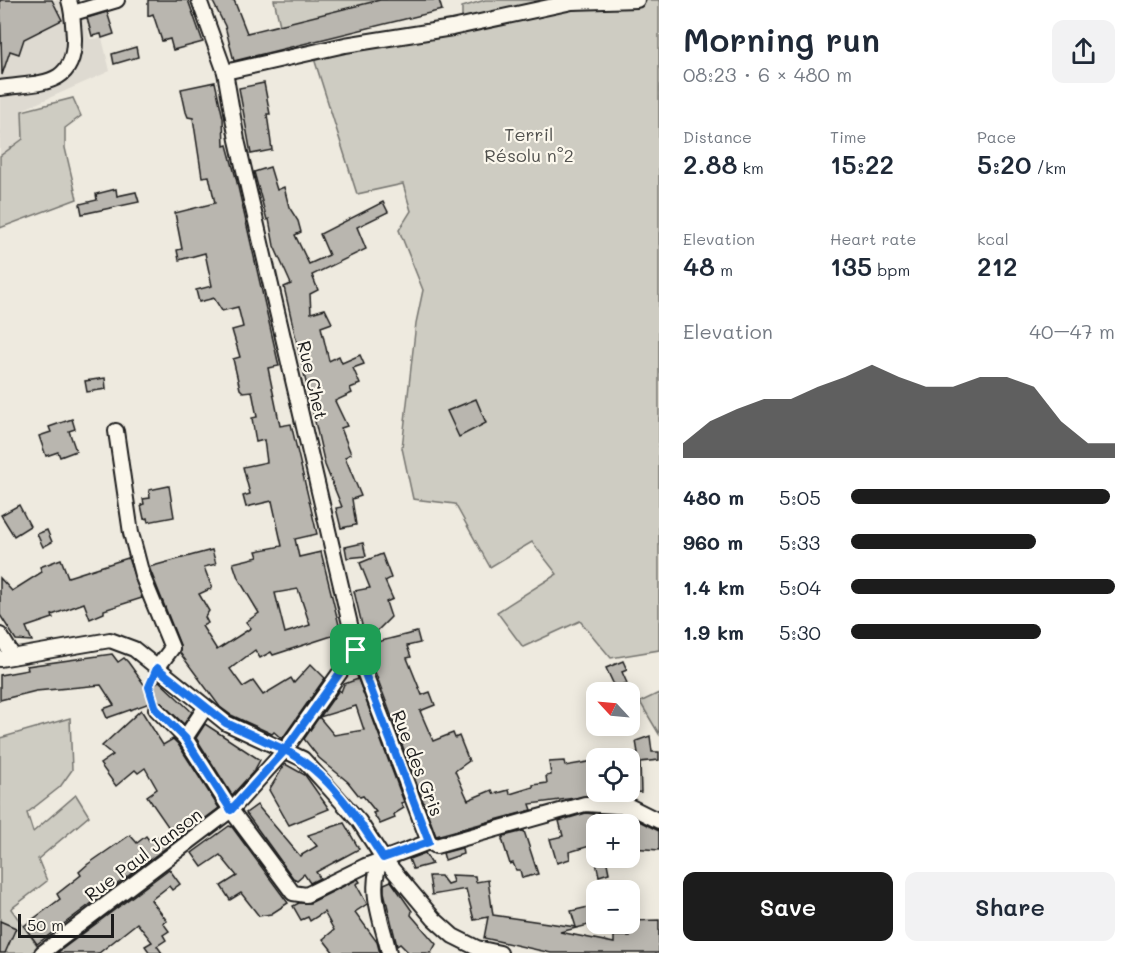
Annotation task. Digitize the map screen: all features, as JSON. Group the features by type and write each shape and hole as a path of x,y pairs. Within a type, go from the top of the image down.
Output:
{"street":[{"path":"0,88 51,80 67,72 74,55 71,6 98,6 117,0"},
{"name":"Rue Chet","path":"199,0 225,72 237,140 356,650"},
{"path":"225,72 345,45 452,28 572,2 637,0"},
{"path":"116,431 131,533 142,575 172,648 157,668"},
{"path":"0,635 7,657 110,640 134,649 226,723 303,759 333,789 359,821 383,858 434,919 453,936 477,948 500,953"},
{"path":"285,750 356,650"},
{"name":"Rue des Gris","path":"156,709 185,738 231,810 293,893 306,895 383,858 429,842 356,650"},
{"path":"185,738 205,708"},
{"name":"Rue Paul Janson","path":"42,953 231,810 285,750"},
{"path":"429,842 436,846 585,804 630,807 659,820"},
{"path":"383,858 378,866 374,883 389,953"}],"path":[{"path":"156,709 149,687 157,668"}],"shaded area":[{"path":"0,0 78,0 85,14 90,39 102,38 110,71 22,110 23,139 0,156"}],"green space":[{"path":"274,0 387,0 350,11 280,25"},
{"name":"Terril Résolu n°2","path":"485,0 659,0 659,650 611,658 580,621 523,647 497,612 557,574 532,542 490,567 455,504 413,499 402,448 416,323 423,290 399,230 411,211 403,184 357,194 312,52 507,10 462,19 462,7"},
{"path":"73,98 81,116 65,128 65,148 77,199 0,228 0,156 23,139 22,111"},
{"path":"659,693 659,734 640,702"},
{"path":"70,718 72,770 60,787 27,813 33,832 76,795 89,816 38,859 47,881 11,909 37,945 37,949 32,953 0,953 0,738"}],"building":[{"path":"0,0 52,0 62,20 24,39 19,54 10,51 2,75"},
{"path":"148,0 188,0 203,42 173,50 170,39 162,41 153,14 148,16"},
{"path":"212,0 234,0 247,33 380,0 439,0 442,10 234,61 225,26"},
{"path":"107,12 114,34 102,38 101,34 92,36 87,18"},
{"path":"136,47 138,57 114,64 112,54"},
{"path":"215,82 223,118 224,146 227,145 236,178 279,366 268,368 280,426 291,424 317,534 295,539 299,557 321,552 341,633 273,655 271,652 260,658 255,650 230,669 243,687 253,681 263,695 291,678 294,683 311,664 325,678 282,739 274,732 272,734 231,715 220,707 180,653 180,645 149,567 212,550 216,564 204,567 212,588 199,594 209,611 205,617 208,623 202,626 217,650 251,628 246,622 259,613 238,578 233,563 258,557 256,551 282,546 272,501 246,507 243,496 250,494 243,467 267,462 264,440 256,442 252,418 257,417 252,391 243,392 240,389 233,359 240,357 232,330 243,327 238,307 222,311 214,298 199,302 196,290 212,286 205,253 179,260 177,250 182,249 175,213 215,203 209,176 202,177 193,118 188,117 181,89","holes":["298,589 310,625 285,633 275,593"]},
{"path":"264,83 270,114 267,114 272,150 251,154 239,88"},
{"path":"270,167 277,190 284,187 289,207 298,221 301,232 295,235 309,264 329,255 320,234 383,202 388,212 357,227 366,249 312,275 318,290 310,294 311,313 325,309 332,323 321,327 329,361 339,356 342,363 360,355 364,364 353,368 360,384 350,388 352,393 335,401 347,426 341,428 351,454 345,457 361,496 352,499 356,525 341,528 336,508 342,507 325,465 284,287 291,284 274,246 269,219 267,220 254,172"},
{"path":"116,189 117,196 136,192 139,202 82,214 80,204 97,200 96,194"},
{"path":"105,378 106,389 87,392 85,381"},
{"path":"476,399 486,423 459,437 447,411"},
{"path":"72,419 75,429 69,431 76,451 60,457 58,452 46,456 39,436 51,432 49,427"},
{"path":"169,486 174,517 148,522 147,518 144,519 141,505 144,504 143,499 150,498 149,490"},
{"path":"19,505 30,526 14,536 1,515"},
{"path":"47,530 52,542 43,547 37,534"},
{"path":"363,543 366,556 347,558 345,547"},
{"path":"382,554 391,578 385,581 393,599 386,602 391,617 366,642 354,591 370,588 360,563"},
{"path":"128,558 142,598 104,610 104,613 90,619 84,603 52,615 53,618 26,627 32,641 16,640 0,615 0,578 12,591 42,572 40,567 61,559 68,577"},
{"path":"417,632 420,643 407,646 411,657 407,658 422,695 430,692 435,705 420,711 433,741 453,733 455,738 459,736 469,761 455,771 468,800 492,790 494,794 509,790 510,794 533,787 533,785 547,783 546,776 551,775 549,762 564,761 565,766 586,762 586,796 530,804 532,810 436,836 365,645"},
{"path":"112,654 118,662 124,658 128,662 148,690 159,681 192,712 184,724 158,700 107,718 103,709 114,705 101,685 36,691 0,700 0,675 28,670 27,666"},
{"path":"623,661 627,670 622,672 627,682 613,682 606,668"},
{"path":"358,679 404,802 401,803 404,808 394,814 395,818 380,824 373,813 376,812 363,796 360,797 348,782 319,758 304,739 319,717 334,735 364,730 356,706 320,717 339,690 341,692 344,684"},
{"path":"141,710 163,745 173,739 178,744 219,808 37,944 24,926 60,899 57,894 81,875 79,872 88,864 130,835 137,843 146,836 149,840 172,832 147,796 157,789 145,768 138,773 135,770 116,786 100,764 113,755 102,746"},
{"path":"205,724 260,760 254,771 232,795 196,738"},
{"path":"650,736 652,752 659,752 659,760 640,762 640,748 637,748 636,741"},
{"path":"285,764 305,775 329,809 289,825 269,790"},
{"path":"257,805 300,856 317,846 308,835 344,823 359,849 316,872 320,878 310,883 304,874 297,880 293,878 246,813"},
{"path":"586,813 594,814 586,814 586,847 569,852 570,859 557,863 550,839 563,836 559,821"},
{"path":"640,822 659,831 659,850 640,849"},
{"path":"229,826 288,903 271,914 259,916 241,893 230,900 221,886 237,876 220,855 202,867 192,853"},
{"path":"524,831 538,874 522,878 520,870 516,870 513,863 510,864 502,839 504,836"},
{"path":"462,848 463,854 445,860 443,853"},
{"path":"425,853 432,864 413,869 409,859"},
{"path":"597,868 608,868 609,873 599,876"},
{"path":"169,869 180,884 172,890 169,886 151,900 167,921 163,923 169,931 163,935 166,940 157,946 162,953 150,953 145,946 152,942 137,923 99,953 57,953"},
{"path":"451,875 475,876 476,882 488,880 493,915 576,927 571,911 586,908 586,926 560,932 614,943 614,936 640,934 640,921 659,920 659,953 551,953 484,938 488,917 474,920 466,889 432,895 429,876 441,876 447,884 453,882"},
{"path":"358,879 360,882 356,884 367,904 355,912 377,942 380,953 334,953 323,939 334,930 324,912 310,921 308,917 301,920 293,906 299,903 310,903"},
{"path":"391,881 412,911 411,915 436,944 431,953 409,953 400,944 397,946 384,892 384,884"},
{"path":"0,921 16,928 5,953 0,953"}],"route":[{"path":"356,650 285,750 226,723 157,668 149,687 156,709 185,738 231,810 285,750 303,759 333,789 359,821 383,858 429,842 356,650"}]}
